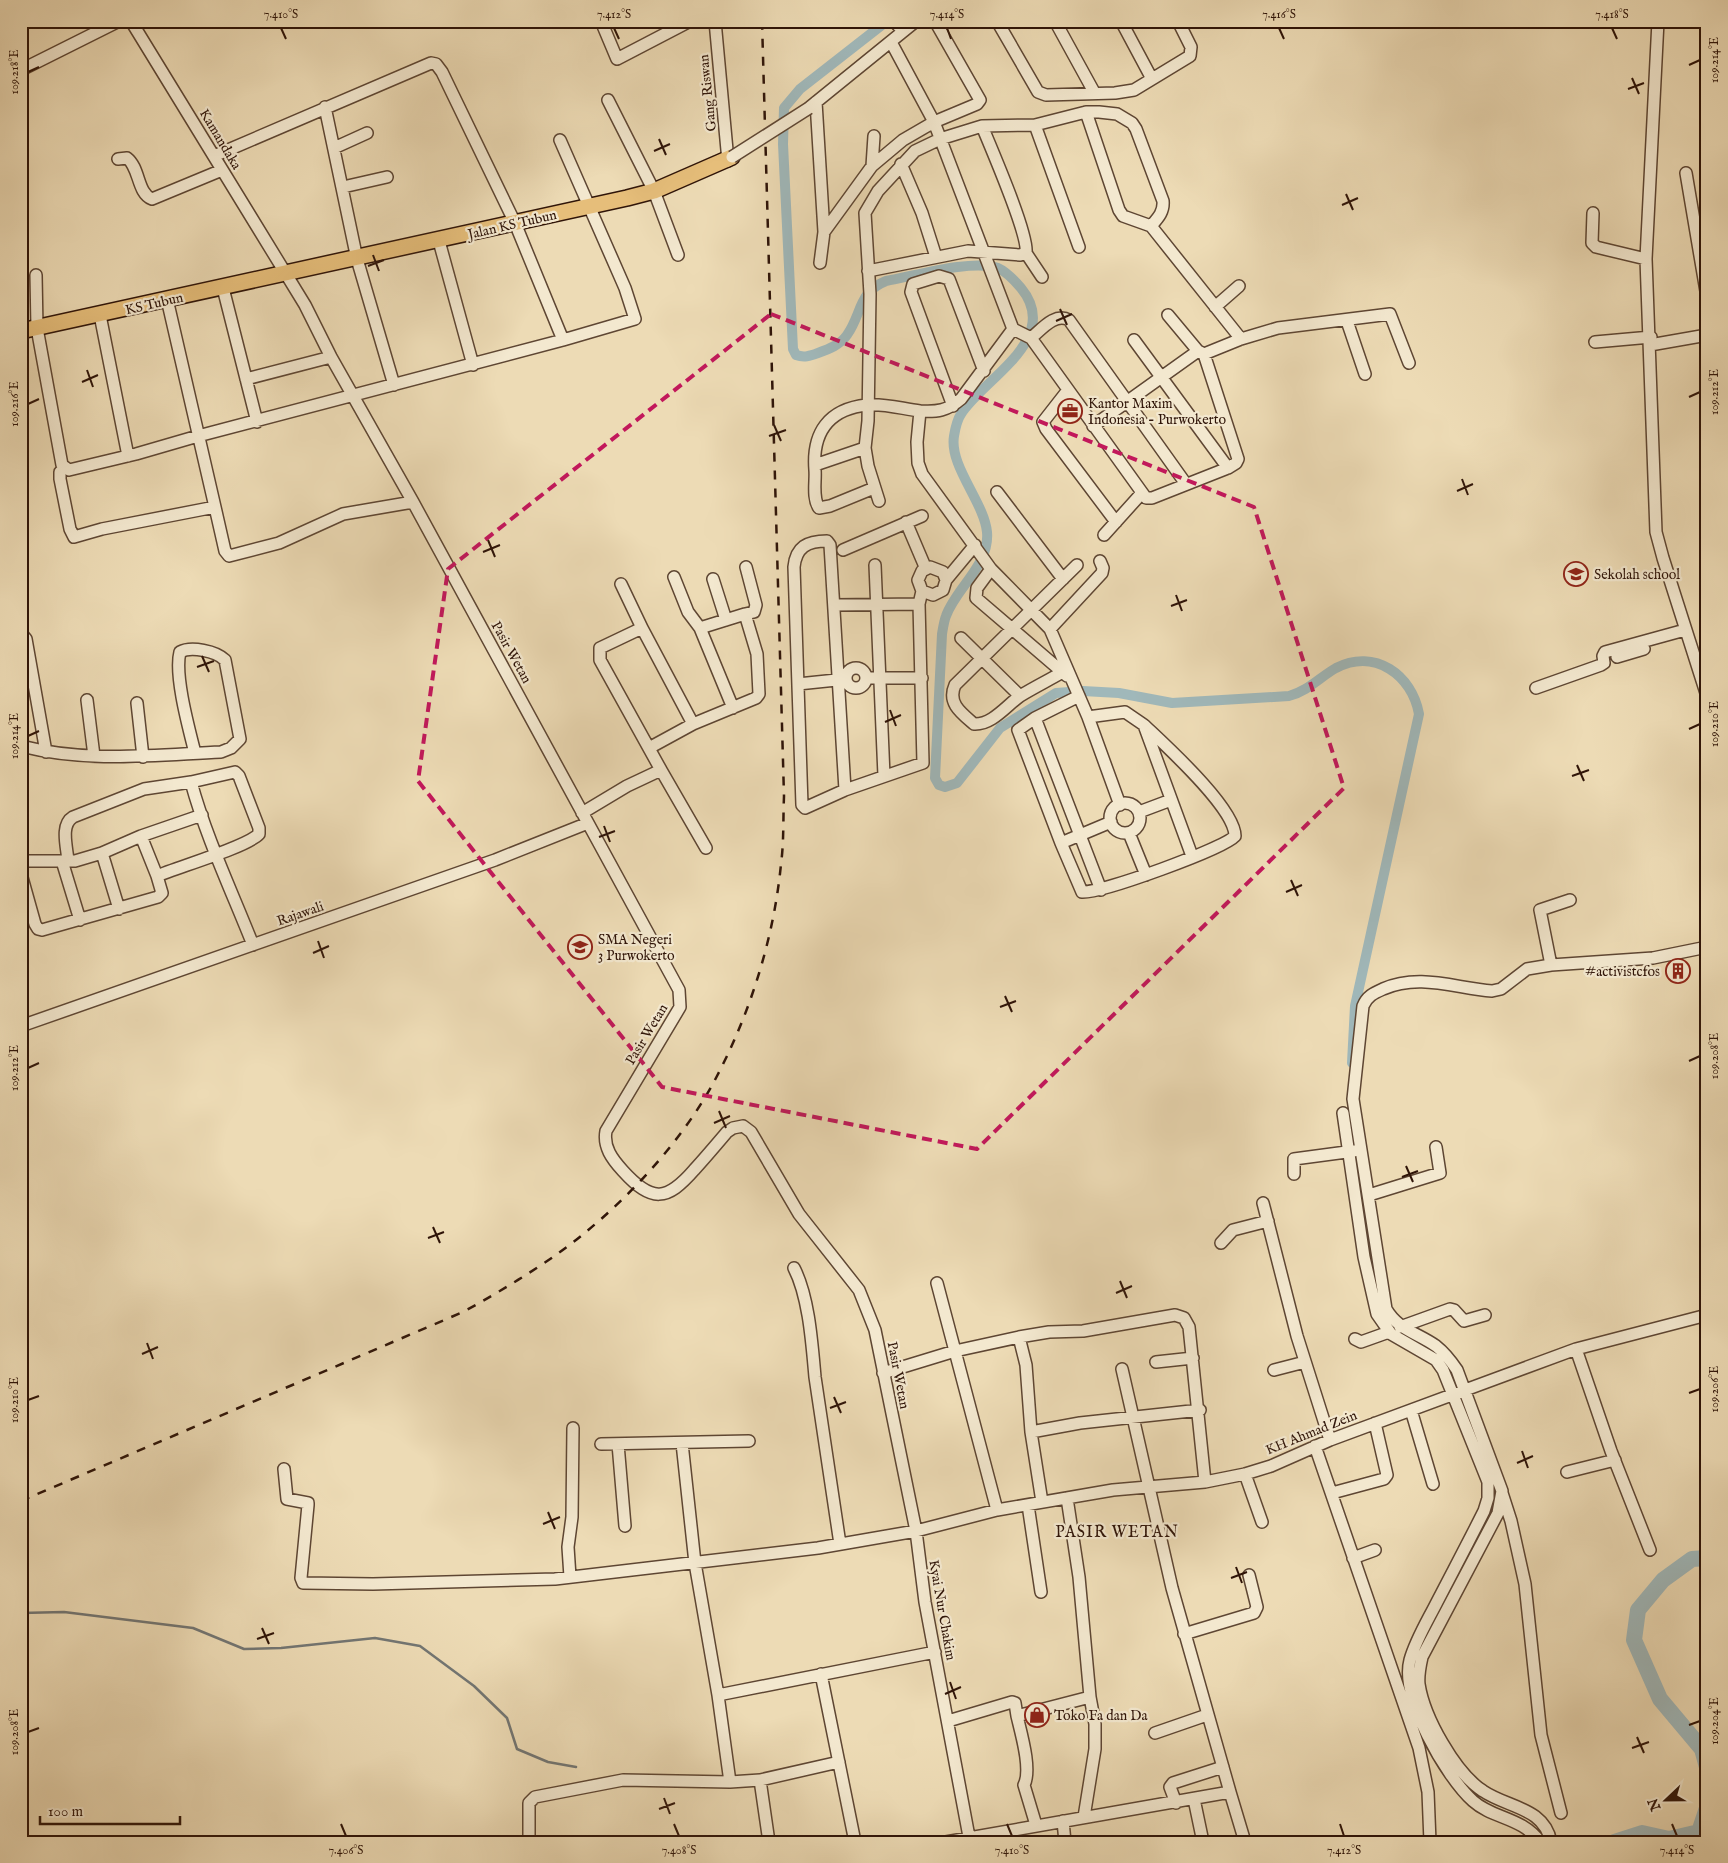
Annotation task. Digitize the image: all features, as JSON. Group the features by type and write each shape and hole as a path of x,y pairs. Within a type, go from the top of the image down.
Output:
{"main road":[{"name":"Jalan KS Tubun","path":"286,273 439,241 654,191 730,159"},
{"name":"KS Tubun","path":"21,331 286,273"}],"street":[{"path":"21,70 119,21"},
{"name":"Kamandaka","path":"131,21 274,258 286,273"},
{"path":"601,21 617,59 690,21"},
{"name":"Gang Riswan","path":"715,21 720,89 730,159"},
{"path":"894,21 903,32"},
{"path":"730,159 813,105 916,21"},
{"path":"824,232 858,204 878,191 901,164 937,131 980,100 935,21"},
{"path":"997,21 1041,95 1125,92 1134,90 1185,60 1191,52 1191,47 1178,21"},
{"path":"1055,21 1094,92"},
{"path":"1121,21 1152,79"},
{"path":"1658,21 1646,259 1656,532 1686,634 1701,664 1707,696"},
{"path":"891,42 937,131 991,272 1023,334 1068,390 1141,494 1152,498 1228,468 1236,463 1238,455 1201,352 1168,316"},
{"path":"214,156 431,63 436,64 442,72 515,223 563,340"},
{"path":"608,100 654,191 678,255"},
{"path":"813,105 824,232 820,263"},
{"path":"325,107 357,259 394,385"},
{"path":"872,166 903,140 937,131 982,126 1035,125 1086,112 1117,114 1132,123 1163,201 1164,208 1151,226"},
{"path":"1086,112 1119,210 1123,216 1151,226 1241,339"},
{"path":"1035,125 1079,247"},
{"path":"982,126 1019,224 1027,248 1026,253 1042,277"},
{"path":"334,148 367,133"},
{"path":"874,136 872,166 858,204 870,294 868,404 865,448 874,488 880,501"},
{"path":"65,468 74,470 128,456 473,365 635,318 590,206 560,140"},
{"path":"118,159 127,158 132,162 145,193 152,199 222,170"},
{"path":"901,164 922,213 936,257"},
{"path":"1686,173 1707,297"},
{"path":"343,187 387,178"},
{"path":"1593,213 1592,243 1596,247 1646,259"},
{"path":"439,241 473,365"},
{"path":"868,274 936,257 984,253 1020,255 1026,253"},
{"name":"Pasir Wetan","path":"286,273 305,305 331,358 413,502 680,996 680,1008 606,1130 605,1138 608,1153 624,1173 644,1189 659,1195 668,1194 679,1187 727,1132 741,1125 747,1128 799,1214 859,1290 875,1330 916,1531"},
{"path":"36,275 38,328 65,468"},
{"path":"953,406 911,292 913,284 939,276 949,279 984,371"},
{"path":"1215,307 1239,286"},
{"path":"223,288 257,422"},
{"path":"167,299 214,507 225,551 229,556 279,543 343,514 413,502"},
{"path":"1093,426 1162,376 1201,352 1278,328 1347,321 1390,314 1409,363"},
{"path":"100,315 128,456"},
{"path":"874,488 830,506 819,508 816,499 814,450 823,425 829,419 848,410 868,404 920,411 941,411 953,406 984,371 1023,334 1057,317 1063,317 1068,320 1186,484"},
{"path":"1347,321 1365,374"},
{"path":"1595,342 1650,341 1707,335"},
{"path":"1134,340 1228,468"},
{"path":"246,379 331,358"},
{"path":"1068,390 1043,422 1046,429 1116,522"},
{"path":"920,411 917,442 918,463 922,474 991,569 1050,629 1072,685 1088,718 1120,805"},
{"path":"815,465 865,448"},
{"path":"65,468 60,472 60,480 70,529 74,537 102,529 214,507"},
{"path":"997,492 1063,579"},
{"path":"1104,535 1141,494"},
{"path":"843,550 922,516"},
{"path":"906,522 926,568"},
{"path":"844,790 843,679 830,545 827,541 808,542 797,552 794,568 803,807 844,790 923,763 920,604 922,591 918,580 926,568"},
{"path":"946,580 979,550"},
{"path":"1050,629 1102,573 1103,568 1100,560"},
{"path":"875,565 884,776"},
{"path":"1072,685 1020,696 991,720 979,724 974,724 959,711 953,703 951,694 955,685 981,658 1077,565"},
{"path":"700,628 754,612 756,605 746,567"},
{"path":"922,591 928,594 938,594 946,586 946,580 939,569 926,568"},
{"path":"991,569 976,588 975,594 1072,685"},
{"path":"674,577 688,612 700,628 733,708"},
{"path":"713,580 726,620"},
{"path":"621,584 693,724"},
{"path":"835,605 920,604"},
{"path":"649,748 693,724 756,698 759,694 757,654 745,614"},
{"path":"642,628 600,648 599,654 661,770 706,848"},
{"path":"21,633 26,639 46,752"},
{"path":"1617,657 1686,634"},
{"path":"1536,688 1601,665 1604,662 1603,654 1605,652 1686,634"},
{"path":"961,638 1020,696"},
{"path":"21,746 46,752 94,756 143,757 221,752 231,748 240,739 224,660 215,654 188,648 180,652 179,660 184,702 195,753"},
{"path":"798,684 843,679 857,688 864,685 866,678 922,678"},
{"path":"1072,685 1018,731 1082,892 1100,890 1146,875 1234,838 1236,834 1221,806 1180,759 1144,725 1126,712 1088,718"},
{"path":"87,700 94,756"},
{"path":"137,703 143,757"},
{"path":"1035,718 1078,837 1100,890"},
{"path":"1144,725 1192,856"},
{"name":"Rajawali","path":"21,1026 494,860 585,818 627,786 661,770"},
{"path":"80,920 65,861 65,827 68,820 144,789 191,782 218,775 237,774 259,828 259,834 253,840 157,876"},
{"path":"191,782 254,945"},
{"path":"1139,812 1171,800"},
{"path":"1129,804 1139,812 1139,824 1129,833 1119,832 1111,822 1112,811 1120,805 1129,804"},
{"path":"21,861 65,861 102,853 141,836 202,814"},
{"path":"1061,843 1111,822"},
{"path":"1129,833 1146,875"},
{"path":"21,874 38,929 120,909 160,895 162,891 141,836"},
{"path":"102,853 120,909"},
{"path":"1551,965 1540,910 1570,900"},
{"path":"1561,1813 1541,1735 1525,1584 1511,1521 1502,1491 1457,1392 1443,1370 1436,1360 1389,1332 1375,1307 1364,1258 1355,1151 1353,1099 1363,1006 1368,997 1405,982 1430,982 1492,991 1501,989 1527,969 1551,965 1653,958 1707,947"},
{"path":"1343,1113 1369,1194 1384,1302 1390,1315 1400,1327 1434,1345 1446,1354 1458,1370 1457,1392"},
{"path":"1369,1194 1440,1173 1436,1147"},
{"path":"1294,1174 1294,1160 1355,1151"},
{"path":"1263,1203 1305,1362 1330,1440"},
{"path":"1221,1243 1233,1230 1268,1221"},
{"path":"794,1268 800,1281 813,1353 814,1378 840,1544"},
{"path":"937,1283 998,1510"},
{"path":"1400,1327 1450,1309 1454,1310 1464,1321 1485,1315"},
{"path":"883,1373 955,1351 1018,1337 1049,1332 1083,1331 1176,1315 1184,1318 1189,1327 1200,1410 1206,1482"},
{"name":"KH Ahmad Zein","path":"284,1469 287,1499 308,1503 301,1578 303,1583 393,1583 570,1577 840,1544 916,1531 998,1510 1042,1502 1149,1485 1206,1482 1244,1474 1271,1466 1314,1446 1576,1349 1707,1315"},
{"path":"1355,1339 1361,1342 1389,1332"},
{"path":"1018,1337 1026,1365 1031,1432 1042,1502"},
{"path":"1576,1349 1615,1460 1650,1550"},
{"path":"1156,1362 1193,1358"},
{"path":"1274,1370 1305,1362"},
{"path":"1122,1369 1184,1634 1244,1842"},
{"path":"1031,1432 1080,1423 1200,1410"},
{"path":"1411,1410 1433,1484"},
{"path":"1471,1422 1488,1482 1488,1498 1484,1511 1426,1623 1410,1660 1408,1671 1412,1694 1440,1749 1474,1803 1530,1830 1540,1842"},
{"path":"1332,1493 1384,1479 1387,1475 1374,1423"},
{"path":"570,1577 568,1547 572,1517 574,1428"},
{"path":"601,1444 749,1441"},
{"path":"682,1443 695,1563 718,1695 730,1782"},
{"path":"618,1444 625,1526"},
{"path":"1314,1446 1332,1493 1421,1756 1428,1792 1430,1842"},
{"path":"1567,1472 1615,1460"},
{"path":"1244,1474 1262,1522"},
{"path":"1425,1717 1419,1682 1422,1657 1498,1513 1502,1491"},
{"path":"1067,1498 1079,1577 1090,1697 1095,1724 1095,1749 1084,1817"},
{"path":"1028,1505 1041,1592"},
{"name":"Kyai Nur Chakim","path":"916,1531 935,1652 969,1839"},
{"path":"1353,1558 1375,1550"},
{"path":"1184,1634 1254,1613 1257,1607 1249,1575"},
{"path":"718,1695 935,1652"},
{"path":"821,1674 855,1842"},
{"path":"1018,1716 1090,1697"},
{"path":"948,1721 1012,1702 1015,1703 1028,1778 1024,1785 1036,1825"},
{"path":"1155,1733 1207,1715"},
{"path":"1421,1756 1440,1749"},
{"path":"1440,1749 1481,1790 1534,1814 1544,1826 1551,1842"},
{"path":"529,1842 529,1803 535,1797 623,1780 730,1782 760,1780 839,1762"},
{"path":"1176,1803 1170,1787 1173,1783 1223,1768"},
{"path":"760,1780 769,1842"},
{"path":"946,1842 1230,1792"},
{"path":"1194,1799 1203,1842"},
{"path":"1063,1821 1065,1842"}],"highlighted area":[{"path":"771,314 1254,507 1344,788 977,1149 662,1087 418,781 448,569"}],"waterway":[{"path":"887,21 800,89 784,108 783,144 793,349 796,355 812,355 838,344 852,327 865,297 877,286 886,281 927,272 973,266 998,268 1008,274 1021,288 1031,307 1032,324 1026,341 1015,357 961,414 955,431 954,448 957,459 961,472 985,520 987,544 978,566 957,596 944,622 935,778 939,785 945,787 957,783 1000,728 1056,693 1083,691 1119,693 1172,703 1289,696 1308,687 1336,668 1350,663 1364,661 1378,663 1390,669 1409,688 1419,714 1355,1006 1352,1063"},
{"path":"1366,1219 1379,1301"},
{"path":"1401,1335 1428,1350 1445,1365 1468,1413"},
{"path":"1471,1549 1493,1503 1492,1479"},
{"path":"1707,1558 1692,1559 1663,1580 1638,1610 1634,1640 1660,1699 1702,1749 1707,1767"},
{"path":"21,1613 64,1612 193,1628 244,1649 281,1648 375,1638 420,1646 474,1686 507,1718 517,1749 548,1762 576,1767"},
{"path":"1614,1842 1642,1833 1669,1839 1699,1832 1707,1808"}],"railway":[{"path":"21,1501 463,1312 509,1286 577,1239 646,1176 685,1127 717,1076 740,1026 767,946 778,891 783,839 784,796 762,21"}],"place":[{"name":"Kantor Maxim Indonesia - Purwokerto","path":"1070,411"},
{"name":"Sekolah school","path":"1576,574"},
{"name":"SMA Negeri 3 Purwokerto","path":"580,947"},
{"name":"#activistcfos","path":"1678,971"},
{"name":"Toko Fa dan Da","path":"1037,1715"}],"district":[{"name":"PASIR WETAN","path":"1117,1531"}]}
